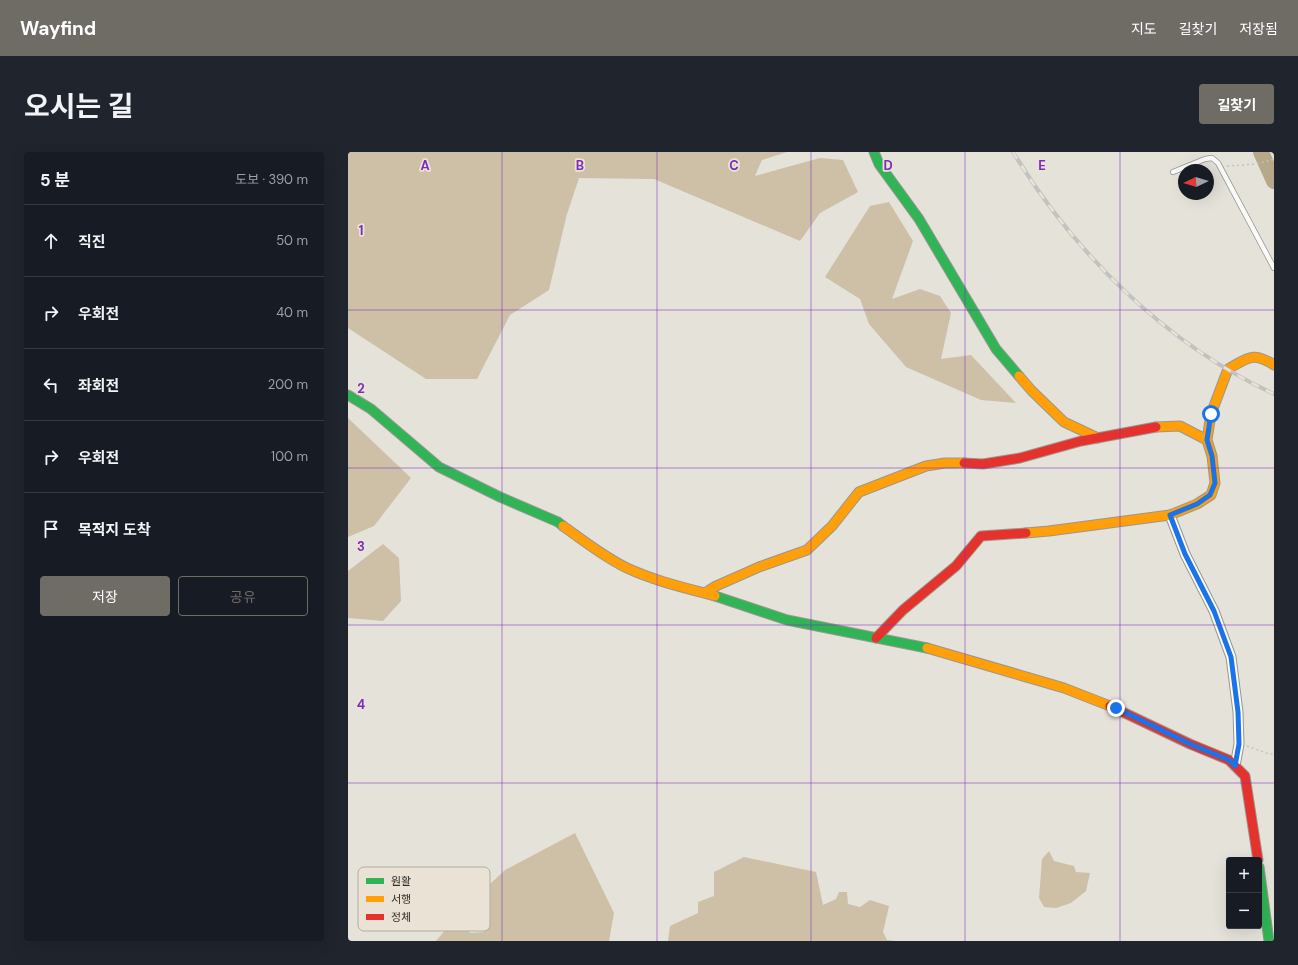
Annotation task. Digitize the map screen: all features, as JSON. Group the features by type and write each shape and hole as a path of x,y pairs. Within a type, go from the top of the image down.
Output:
{"street":[{"path":"874,152 879,164 918,219 996,349 1032,391 1064,422 1098,438"},
{"path":"876,638 903,610 956,566 981,536 1049,531 1170,515 1197,504 1210,495 1215,483 1212,456 1207,440 1211,414 1228,369 1246,359 1255,356 1265,359 1274,365"},
{"path":"348,395 371,409 439,467 500,497 558,522 594,549 627,568 671,584 724,598 787,620 936,650 1064,688 1116,708 1190,744 1229,760 1245,776 1258,857"},
{"path":"705,593 716,586 759,567 807,550 832,526 859,492 926,466 945,463 983,464 1020,458 1098,438 1151,427 1180,426 1207,440"},
{"path":"1170,515 1185,554 1214,611 1231,657 1238,712 1239,744 1235,766"},
{"path":"1262,889 1269,941"}],"lane":[{"path":"1173,172 1205,159 1212,158 1218,162 1274,268"}],"path":[{"path":"1221,168 1226,166 1247,166 1274,159"},
{"path":"1239,744 1269,754 1274,754"}],"shaded area":[{"path":"348,152 787,152 762,160 755,176 820,158 843,160 858,192 820,213 800,241 654,179 579,178 567,214 549,290 510,315 477,379 426,379 348,328"},
{"path":"889,202 913,241 892,299 920,289 940,296 951,313 941,359 971,355 1016,403 981,400 906,367 869,324 860,299 825,277 870,206"},
{"path":"348,418 411,478 374,526 348,537"},
{"path":"383,544 399,558 401,601 383,621 348,618 348,571"},
{"path":"575,833 614,913 609,941 436,941 444,931 468,931 471,933 490,931 490,884 505,870"},
{"path":"1049,851 1054,861 1074,866 1076,872 1090,873 1086,891 1071,903 1056,908 1044,907 1039,898 1042,859"},
{"path":"744,857 816,872 823,905 836,899 839,892 847,892 848,904 860,907 870,900 889,906 883,932 887,940 896,941 668,941 670,926 698,913 698,902 714,896 714,872"}],"waterway":[{"path":"1261,152 1274,181"}],"railway":[{"path":"1013,152 1037,189 1064,225 1094,260 1126,292 1160,322 1196,349 1234,373 1274,394"}],"traffic: fast":[{"path":"874,152 879,164 919,219 996,349 1019,376"},
{"path":"348,395 371,409 439,467 500,497 558,522 563,526"},
{"path":"715,596 787,620 927,648"},
{"path":"1262,889 1269,941"}],"traffic: slow":[{"path":"1156,427 1180,426 1207,440 1211,414 1228,369 1246,359 1255,357 1261,358 1274,365"},
{"path":"1019,376 1064,422 1098,438"},
{"path":"1026,533 1170,515 1197,504 1211,495 1215,483 1212,456 1207,440"},
{"path":"705,593 716,586 759,567 807,550 832,526 859,492 926,466 945,463 964,463"},
{"path":"563,526 602,554 627,568 638,573 715,596"},
{"path":"927,648 1064,688 1110,706"}],"traffic: jam":[{"path":"964,463 983,464 1020,458 1081,441 1156,427"},
{"path":"876,638 903,610 956,566 981,536 1026,533"},
{"path":"1110,706 1190,744 1229,760 1245,776 1258,857"}],"route":[{"path":"1116,708 1190,744 1229,760 1235,766 1239,744 1238,712 1231,657 1214,611 1185,554 1170,515 1197,504 1210,495 1215,483 1212,456 1207,440 1211,414"}]}
